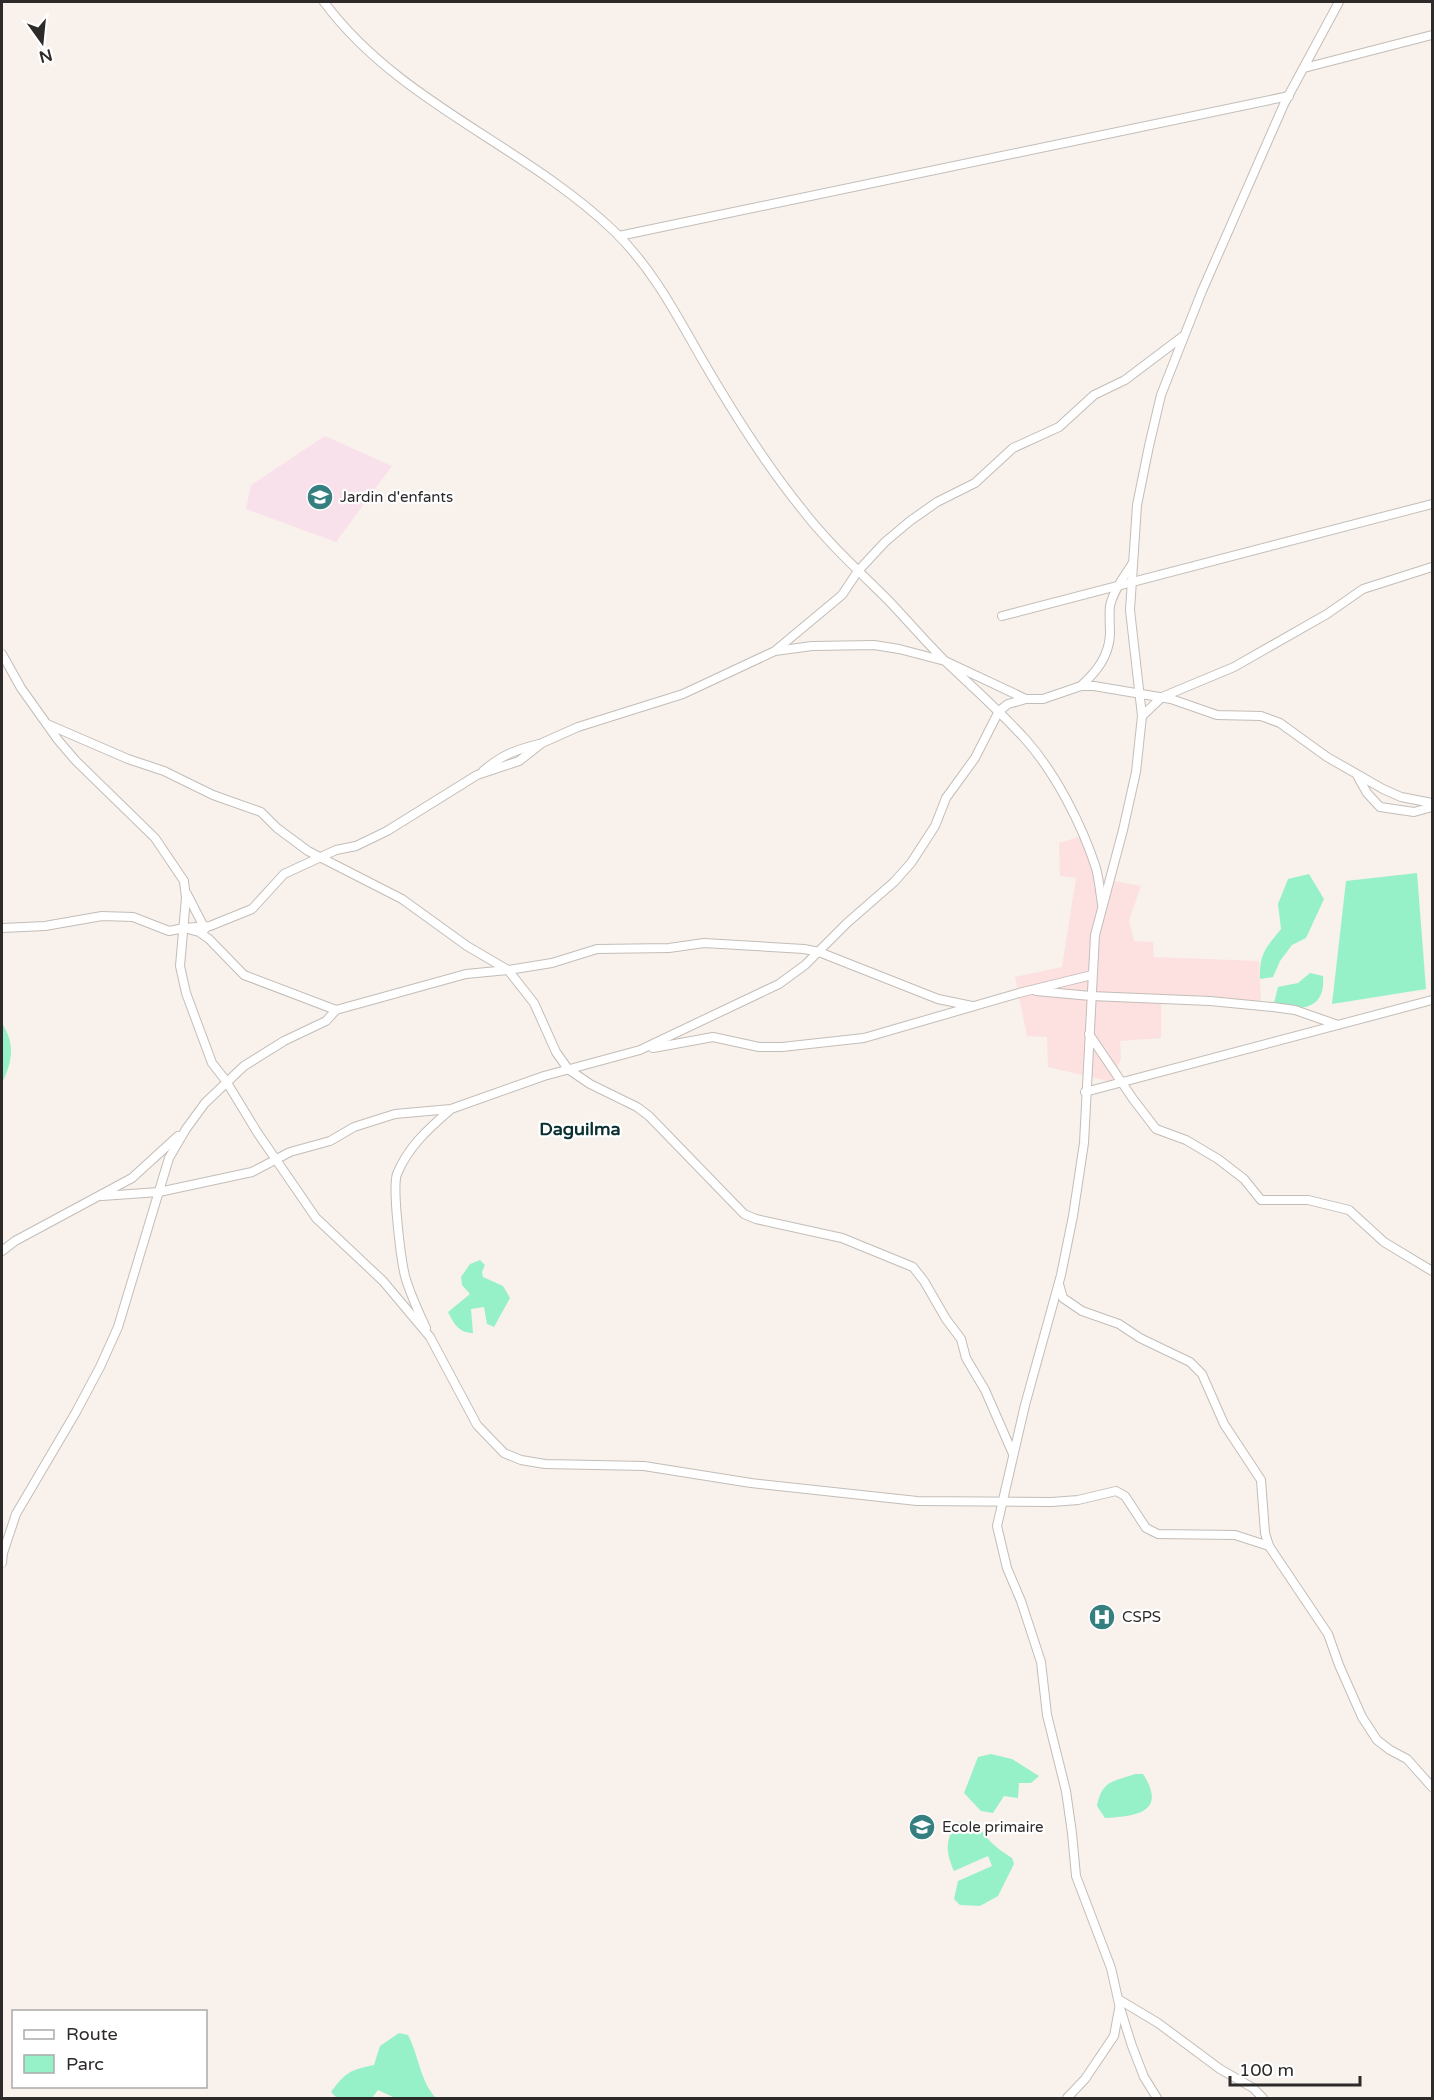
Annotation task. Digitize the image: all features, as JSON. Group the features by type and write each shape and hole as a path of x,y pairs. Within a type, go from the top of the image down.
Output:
{"street":[{"path":"324,2 375,58 408,85 575,195 619,236 652,273 708,369 768,462 801,508 945,661 999,711 1028,743 1053,778 1074,815 1096,869 1102,907"},
{"path":"1156,2098 1144,2077 1120,2008 1111,1968 1076,1876 1066,1791 1047,1715 1041,1662 1021,1601 1007,1568 997,1526 1025,1405 1059,1282 1073,1216 1084,1143 1095,935 1136,772 1142,716 1130,610 1137,505 1149,446 1161,395 1202,291 1289,96 1339,2"},
{"path":"1304,68 1432,35"},
{"path":"619,236 1289,96"},
{"path":"2,928 45,926 102,916 133,917 169,931 210,926 252,909 284,874 336,850 356,846 387,831 477,776 519,761 542,743 578,727 683,694 775,651 842,595 858,571 885,542 910,521 937,502 975,483 1013,448 1059,426 1094,394 1125,380 1184,335"},
{"path":"1002,616 1432,504"},
{"path":"640,1050 779,984 805,965 847,923 894,882 911,863 936,826 946,798 975,758 999,711 1008,704 1026,699 1043,699 1081,686 1097,671 1110,638 1110,606 1133,561"},
{"path":"1142,716 1162,697 1186,685 1234,667 1327,614 1363,590 1432,567"},
{"path":"775,651 812,646 874,645 899,649 945,661 1026,699"},
{"path":"2,654 21,688 76,761 155,838 184,880 184,928 180,966 186,993 212,1063 256,1132 316,1218 383,1281 430,1337"},
{"path":"1081,686 1162,697 1217,715 1261,716 1271,719 1356,774 1401,797 1432,805"},
{"path":"46,723 128,759 164,771 213,795 261,812 277,828 320,858 398,897 467,946 508,970 534,1003 556,1052 568,1069 590,1084 637,1107 649,1116 744,1214 756,1219 842,1238 913,1267 961,1339 966,1358 986,1390 1013,1454"},
{"path":"1356,774 1367,793 1380,807 1414,812 1432,805"},
{"path":"185,890 215,945"},
{"path":"184,928 199,932 244,975 336,1010"},
{"path":"2,1563 16,1514 76,1412 118,1327 169,1158 186,1129 205,1104 244,1066 284,1041 326,1021 336,1010 466,974 552,963 597,949 669,948 704,943 804,949 819,952 938,999 972,1006"},
{"path":"102,1196 159,1192 252,1172 290,1152 330,1141 354,1127 395,1114 451,1109 568,1069 640,1050 713,1037 759,1047 782,1047 864,1038 972,1006 1092,975"},
{"path":"1028,991 1210,1001 1273,1007 1295,1010 1338,1025"},
{"path":"1086,1092 1432,1000"},
{"path":"1089,1034 1156,1129 1186,1140 1218,1159 1244,1179 1261,1200 1308,1200 1349,1210 1384,1242 1432,1271"},
{"path":"451,1109 420,1136 403,1161 396,1177 394,1193 404,1274 430,1337 477,1425 504,1453 521,1460 545,1464 644,1466 751,1483 903,1499 1023,1503 1078,1500 1116,1491 1125,1496 1146,1528 1152,1533 1235,1535 1269,1546"},
{"path":"2,1251 15,1241 132,1178 186,1129"},
{"path":"1059,1282 1063,1298 1082,1311 1119,1324 1140,1338 1190,1362 1202,1374 1224,1424 1260,1480 1264,1525 1269,1546 1328,1634 1362,1717 1377,1740 1407,1759 1432,1787"},
{"path":"1118,1999 1158,2023 1220,2069 1253,2088 1263,2098"},
{"path":"1068,2098 1085,2079 1114,2036 1120,2008"}],"shaded area":[{"path":"325,436 392,466 336,542 246,509 251,485"},
{"path":"1082,836 1098,878 1141,886 1129,920 1134,941 1153,942 1154,957 1259,961 1261,1006 1161,999 1161,1038 1120,1041 1121,1059 1112,1082 1048,1067 1047,1037 1027,1036 1015,977 1062,967 1076,878 1060,876 1059,843"}],"green space":[{"path":"1417,873 1426,989 1332,1004 1346,881"},
{"path":"1309,874 1324,899 1306,938 1292,945 1280,961 1273,977 1260,979 1264,951 1281,929 1278,904 1288,879"},
{"path":"1310,973 1323,976 1323,988 1316,1002 1301,1008 1273,1007 1278,987 1298,983"},
{"path":"2,1023 9,1038 11,1052 2,1083"},
{"path":"480,1260 485,1265 482,1272 483,1277 503,1286 510,1298 494,1327 487,1324 484,1307 471,1309 473,1333 468,1333 457,1327 448,1312 470,1294 462,1285 461,1277 470,1264"},
{"path":"991,1754 1012,1759 1039,1776 1031,1783 1019,1783 1018,1798 1004,1796 993,1813 981,1811 964,1793 978,1757"},
{"path":"1135,1774 1143,1774 1150,1787 1152,1797 1150,1805 1145,1810 1127,1816 1105,1818 1097,1806 1102,1791 1110,1783"},
{"path":"956,1822 978,1823 988,1839 1012,1858 1014,1864 998,1896 980,1906 960,1905 954,1899 958,1881 992,1866 988,1856 954,1871 948,1846"},
{"path":"399,2033 408,2035 426,2084 436,2098 395,2098 378,2090 372,2098 337,2098 331,2092 349,2073 374,2065 380,2046"}],"place":[{"name":"Jardin d'enfants","path":"320,497"},
{"name":"CSPS","path":"1102,1617"},
{"name":"Ecole primaire","path":"922,1827"}],"district":[{"name":"Daguilma","path":"580,1129"}]}
